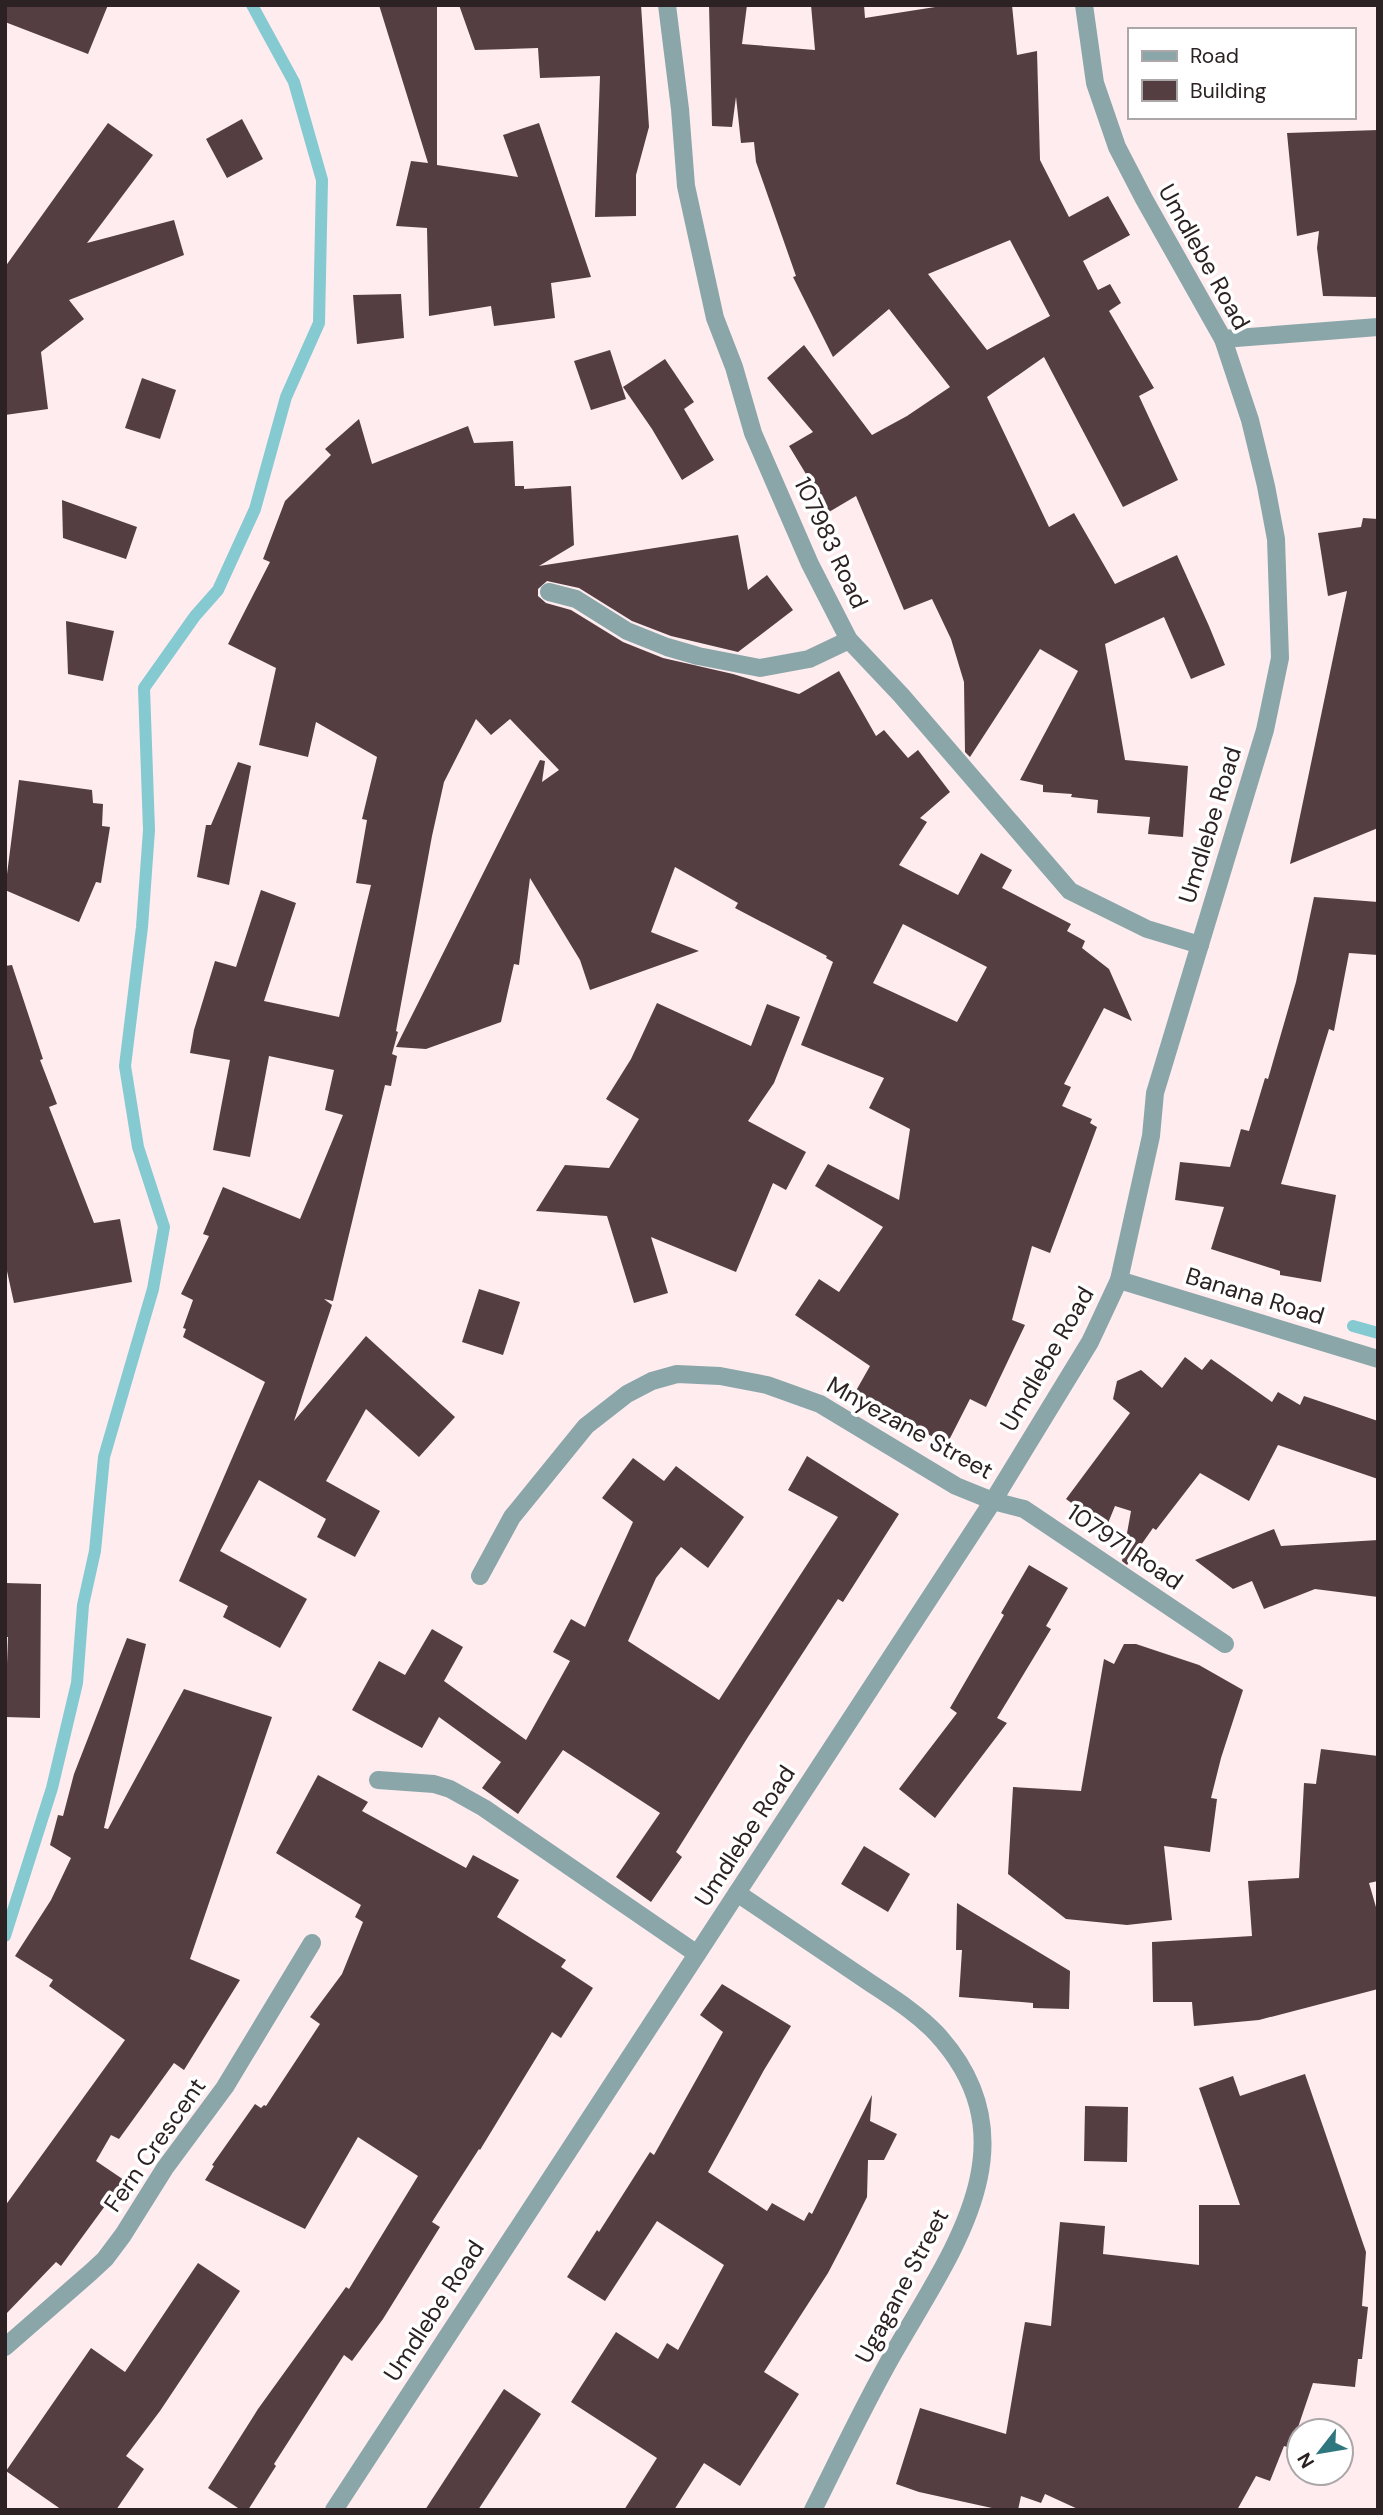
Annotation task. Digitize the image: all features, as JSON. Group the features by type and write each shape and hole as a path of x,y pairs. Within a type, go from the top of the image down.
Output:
{"street":[{"name":"107983 Road","path":"667,5 686,186 715,317 734,367 753,433 810,564 849,640 901,695 1070,891 1147,929 1200,945"},
{"name":"Umdlebe Road","path":"334,2510 993,1501 1090,1342 1119,1280 1151,1136 1155,1093 1265,730 1280,658 1276,539 1250,420 1223,339 1144,199 1118,147 1095,83 1084,5"},
{"path":"1223,339 1378,327"},
{"path":"549,592 576,598 627,631 667,647 760,668 809,659 849,640"},
{"name":"Banana Road","path":"1119,1280 1378,1359"},
{"name":"Mnyezane Street","path":"480,1576 512,1517 586,1426 627,1394 652,1381 677,1374 720,1376 767,1385 820,1404 956,1486 993,1501"},
{"name":"107971 Road","path":"993,1501 1024,1509 1225,1644"},
{"path":"378,1780 434,1784 450,1789 484,1808 697,1954"},
{"name":"Ugagane Street","path":"737,1893 905,2007 936,2033 958,2062 971,2088 983,2126 982,2163 974,2201 963,2231 891,2357 813,2510"},
{"name":"Fern Crescent","path":"5,2347 90,2272 123,2235 165,2168 225,2087 312,1942"}],"building":[{"path":"5,5 108,5 88,54 5,22"},
{"path":"379,5 437,5 437,165 518,177 503,135 539,123 591,277 551,283 555,318 494,326 491,306 429,316 427,228 396,226 411,161 428,163"},
{"path":"459,5 641,5 649,127 636,175 636,216 595,217 600,76 540,78 538,48 475,50"},
{"path":"709,5 747,5 742,44 815,50 811,5 864,5 865,18 948,5 1012,5 1017,55 1037,51 1040,160 1069,217 1108,196 1130,235 1083,261 1098,290 1110,284 1121,303 1109,311 1154,388 1139,396 1178,480 1123,507 1044,357 987,397 1049,527 1074,513 1115,584 1177,555 1209,626 1225,665 1191,679 1164,617 1105,644 1125,760 1188,766 1183,837 1148,834 1150,817 1097,813 1098,800 1071,797 1072,794 1043,792 1043,785 1020,780 1078,671 1040,649 970,757 965,752 964,682 951,639 932,599 904,610 856,496 829,512 789,446 813,432 767,378 804,345 872,435 907,416 950,387 889,309 833,357 793,277 796,276 756,162 754,142 741,143 736,97 732,127 712,126","holes":["1010,240 1050,316 987,350 928,274"]},
{"path":"242,119 263,159 227,178 206,139"},
{"path":"108,123 153,155 87,243 174,220 184,255 69,300 84,319 41,352 48,409 5,415 5,267"},
{"path":"1378,130 1378,297 1323,296 1317,248 1319,231 1297,236 1287,133"},
{"path":"401,294 404,338 357,344 353,295"},
{"path":"610,350 626,399 591,410 574,361"},
{"path":"665,359 694,402 684,409 714,460 682,480 623,387"},
{"path":"142,378 176,390 160,439 125,428"},
{"path":"359,419 372,464 468,426 474,443 513,441 515,486 524,486 524,489 571,486 574,545 539,566 738,535 748,590 767,575 793,610 738,652 671,636 632,621 579,588 547,581 538,589 538,596 546,603 571,610 623,642 663,658 733,674 799,694 839,671 876,736 884,730 908,758 918,750 950,792 920,818 927,822 899,865 958,895 981,853 1012,870 1002,888 1071,924 1067,931 1085,941 1082,948 1109,969 1132,1021 1104,1008 1064,1084 1071,1087 1062,1106 1092,1119 1090,1123 1097,1127 1050,1253 1032,1246 1012,1320 1025,1325 986,1407 970,1399 947,1444 853,1396 870,1366 795,1315 819,1279 839,1292 883,1227 815,1186 828,1164 899,1200 910,1129 869,1108 884,1078 801,1045 833,962 826,958 827,956 735,908 738,903 675,867 651,932 699,951 590,990 580,960 530,878 519,965 514,964 501,1022 426,1049 396,1047 540,760 545,761 542,782 559,770 510,719 491,735 476,719 444,782 396,1031 398,1032 392,1054 397,1056 391,1086 385,1085 333,1301 324,1299 332,1305 294,1421 366,1336 455,1417 419,1457 366,1409 326,1481 380,1511 355,1557 317,1537 326,1519 259,1480 220,1551 307,1599 280,1648 223,1617 228,1606 179,1581 265,1382 183,1337 186,1329 183,1328 193,1300 181,1294 209,1236 203,1234 223,1187 300,1219 343,1115 325,1110 334,1070 269,1056 250,1157 213,1150 230,1060 190,1053 194,1030 215,961 236,967 261,890 296,903 264,1001 339,1017 371,885 356,883 367,820 362,819 377,757 316,722 308,757 259,745 276,668 228,644 270,562 263,559 285,501 331,455 325,449","holes":["903,924 987,967 957,1022 873,983"]},
{"path":"62,500 137,527 126,559 63,538"},
{"path":"1363,518 1378,519 1378,828 1290,864 1347,591 1328,596 1318,533 1361,527"},
{"path":"66,621 114,631 103,681 68,674"},
{"path":"238,762 251,766 229,885 197,877 206,825 211,825"},
{"path":"19,780 92,790 93,803 103,804 102,826 110,827 101,883 96,882 79,922 5,890"},
{"path":"1314,897 1378,902 1378,955 1349,953 1334,1031 1329,1029 1281,1184 1336,1195 1321,1282 1280,1275 1280,1271 1211,1249 1224,1207 1175,1200 1180,1162 1230,1167 1241,1129 1249,1131 1265,1078 1268,1079 1296,982"},
{"path":"12,965 43,1059 40,1060 57,1104 49,1107 94,1223 120,1219 132,1282 14,1303 5,1262 5,966"},
{"path":"657,1003 751,1046 767,1004 800,1017 774,1083 748,1121 806,1152 786,1190 773,1183 736,1272 651,1237 668,1293 634,1303 607,1216 536,1211 565,1165 609,1168 639,1119 606,1099 631,1059"},
{"path":"479,1289 520,1302 503,1355 462,1342"},
{"path":"1185,1357 1202,1370 1211,1359 1272,1402 1278,1392 1300,1405 1304,1396 1378,1421 1378,1479 1278,1445 1249,1501 1200,1473 1156,1530 1153,1528 1127,1565 1122,1561 1131,1511 1115,1506 1106,1528 1066,1499 1130,1413 1113,1399 1117,1381 1141,1370 1162,1388"},
{"path":"807,1456 899,1514 843,1602 838,1599 748,1737 676,1852 682,1857 651,1902 616,1877 660,1813 563,1750 518,1814 482,1788 501,1762 439,1717 422,1748 352,1710 379,1661 405,1675 432,1629 463,1647 444,1681 526,1740 570,1661 553,1652 571,1619 585,1627 633,1522 602,1498 633,1458 664,1481 676,1466 744,1517 708,1568 681,1547 656,1578 628,1641 719,1700 838,1517 788,1490"},
{"path":"1274,1529 1281,1546 1378,1540 1378,1597 1315,1589 1264,1609 1252,1581 1233,1589 1195,1560"},
{"path":"1029,1565 1068,1588 1046,1626 1051,1629 997,1718 1007,1723 935,1818 899,1789 957,1713 950,1708 1004,1615 1001,1613"},
{"path":"5,1583 41,1584 40,1718 5,1717 8,1637 5,1637"},
{"path":"127,1638 146,1644 104,1828 108,1829 184,1689 272,1717 190,1959 240,1980 184,2070 174,2063 119,2139 111,2135 96,2161 124,2180 61,2266 56,2262 5,2315 5,2206 125,2040 49,1986 53,1980 15,1956 51,1900 71,1858 50,1845 58,1815 63,1816 74,1774"},
{"path":"1124,1644 1136,1644 1199,1665 1243,1690 1211,1798 1217,1799 1210,1852 1164,1846 1172,1920 1127,1925 1066,1919 1008,1874 1013,1787 1081,1791 1104,1659 1114,1664"},
{"path":"1321,1749 1378,1756 1378,1881 1369,1883 1378,1914 1378,1989 1259,2020 1194,2026 1192,2002 1153,2002 1152,1942 1252,1936 1248,1881 1299,1878 1304,1783 1316,1784"},
{"path":"318,1775 368,1802 362,1811 466,1868 473,1855 519,1880 497,1917 566,1960 561,1967 593,1988 561,2038 552,2032 480,2150 432,2222 440,2227 383,2319 352,2361 344,2355 274,2464 276,2466 248,2510 241,2510 208,2488 258,2409 346,2287 349,2289 418,2176 358,2137 305,2229 205,2180 214,2166 212,2165 255,2104 261,2108 266,2106 320,2024 310,2017 342,1974 363,1922 355,1917 361,1905 276,1853"},
{"path":"864,1846 910,1874 888,1912 841,1884"},
{"path":"957,1903 1070,1971 1069,2009 1033,2008 1033,2003 959,1997 962,1950 956,1950"},
{"path":"722,1984 791,2026 708,2172 767,2211 772,2203 804,2221 809,2212 812,2214 872,2095 870,2121 897,2134 884,2160 868,2160 867,2197 828,2273 764,2372 799,2394 740,2486 704,2463 674,2510 624,2510 657,2458 571,2402 616,2332 658,2359 667,2343 678,2350 724,2265 657,2221 605,2301 567,2277 650,2152 654,2155 723,2032 700,2015"},
{"path":"1305,2074 1366,2252 1362,2306 1368,2307 1362,2359 1358,2359 1355,2387 1313,2383 1301,2417 1285,2417 1285,2446 1270,2481 1256,2476 1237,2510 1080,2510 1045,2494 1041,2503 1021,2496 1018,2510 1001,2510 919,2492 896,2484 920,2408 1006,2434 1025,2322 1051,2326 1060,2222 1105,2226 1103,2254 1199,2265 1199,2205 1240,2205 1199,2088 1233,2076 1240,2096"},
{"path":"1085,2106 1128,2107 1127,2162 1084,2161"},
{"path":"198,2263 240,2291 160,2411 126,2456 144,2469 116,2510 62,2510 6,2471 91,2348 125,2372"},
{"path":"504,2389 541,2414 478,2510 425,2510"}],"waterway":[{"path":"5,1936 52,1788 77,1683 83,1605 95,1551 104,1457 153,1289 164,1227 138,1147 125,1066 142,927 149,830 144,688 195,616 218,590 255,509 286,397 319,323 322,180 294,82 252,5"},
{"path":"1353,1326 1378,1333"}]}
